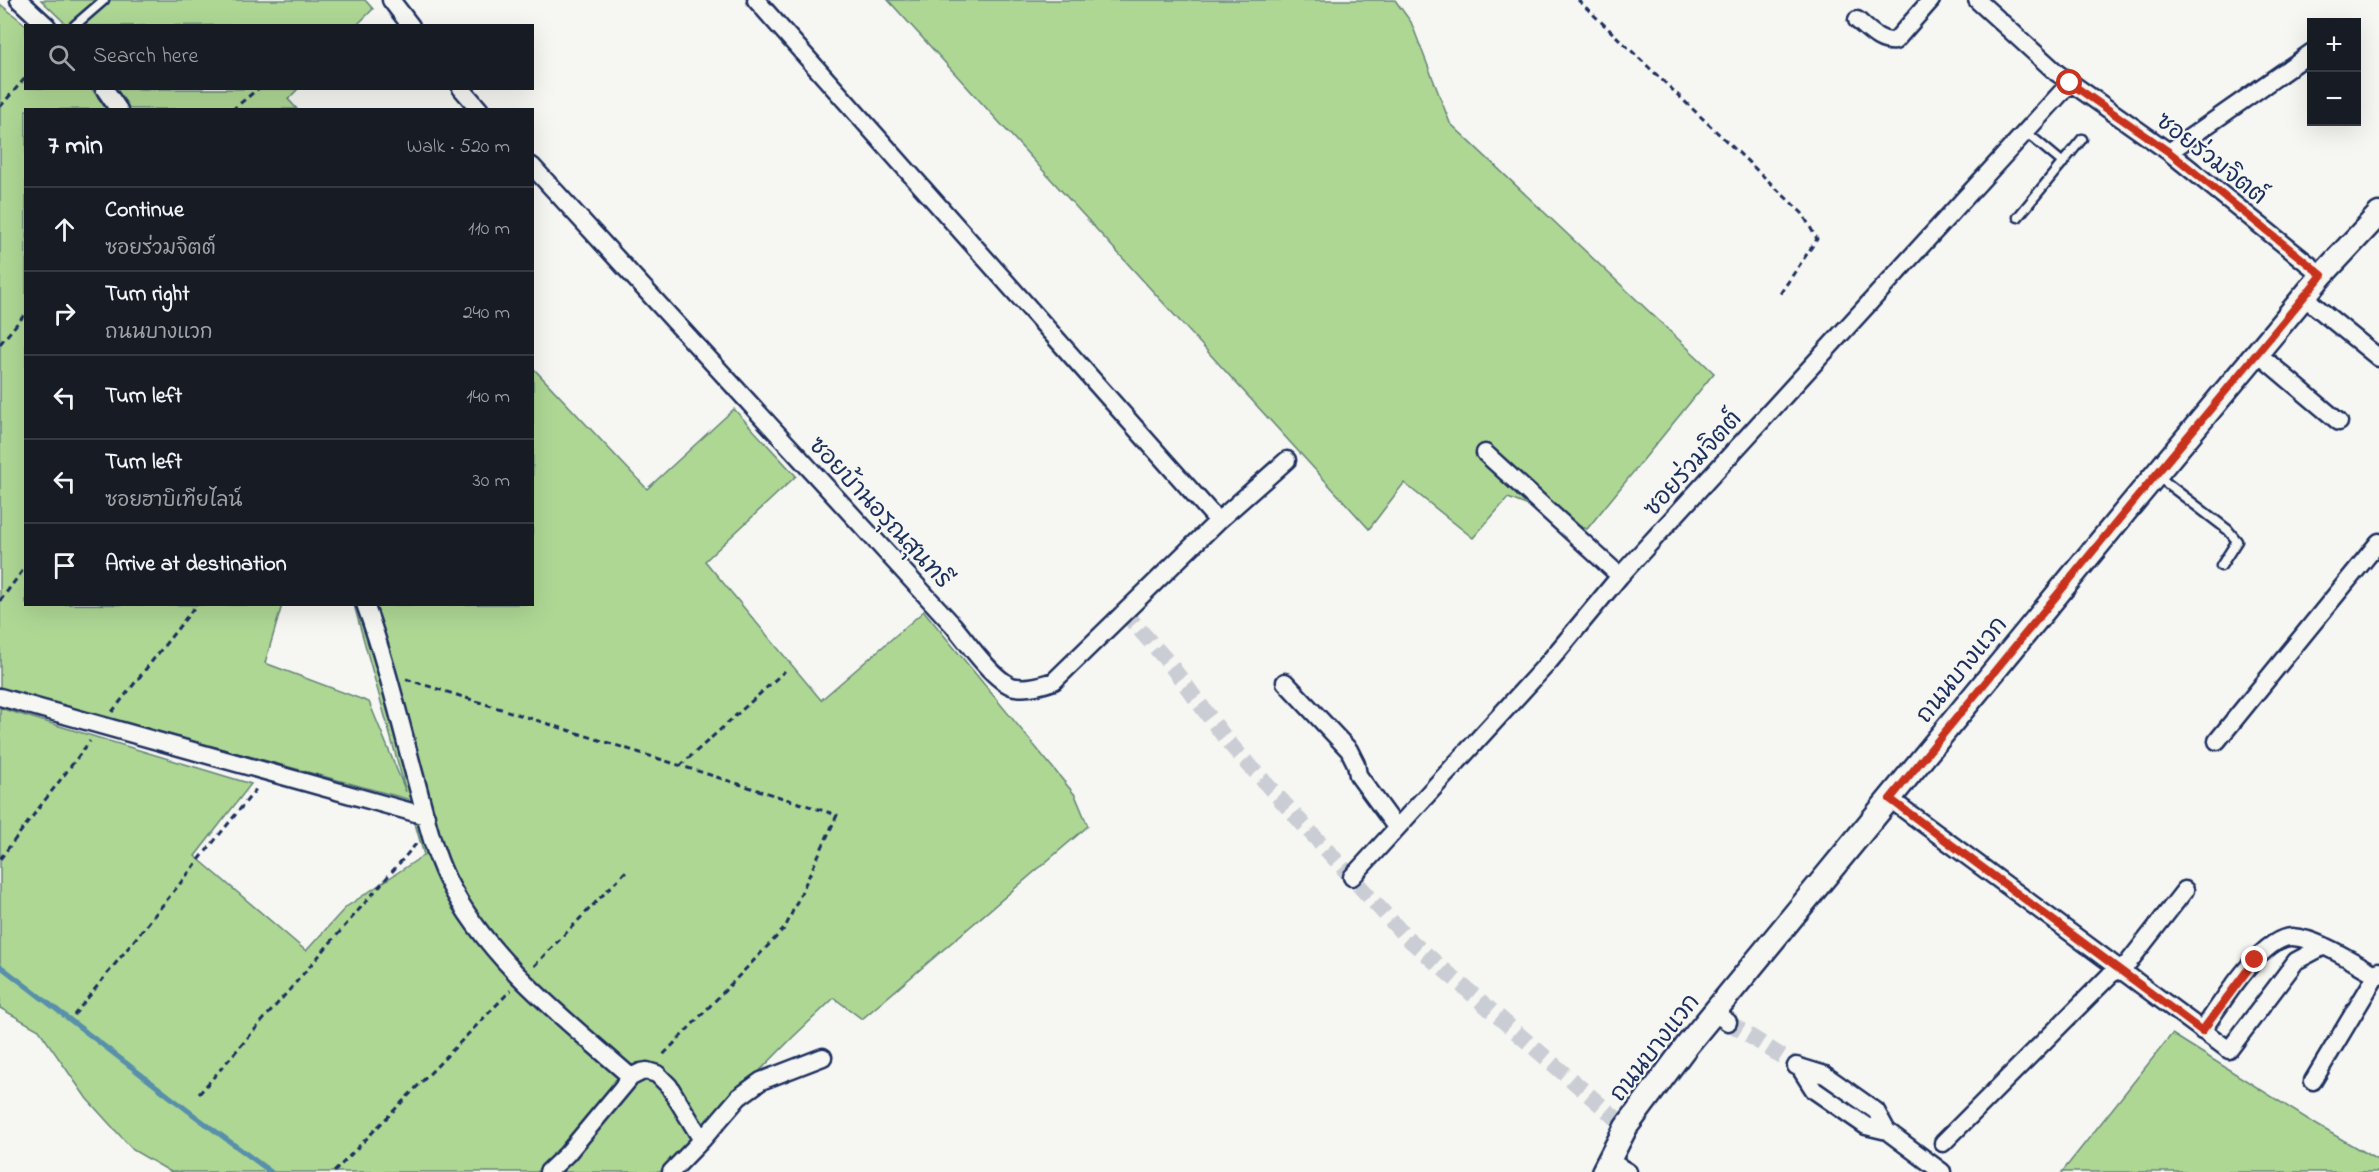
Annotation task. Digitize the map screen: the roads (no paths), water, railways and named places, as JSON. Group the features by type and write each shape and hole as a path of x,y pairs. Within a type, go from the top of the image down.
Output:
{"main road":[{"name":"ถนนบางแวก","path":"1606,1166 1626,1127 1721,1018 1890,799 2322,275 2379,214"}],"street":[{"path":"20,0 45,24"},
{"path":"391,0 409,24"},
{"path":"756,0 1218,521"},
{"path":"1857,20 1880,38 1888,42 1895,41 1931,0"},
{"name":"ซอยร่วมจิตต์","path":"1977,0 2070,83 2169,152 2322,275"},
{"path":"2169,152 2307,55"},
{"name":"ซอยร่วมจิตต์","path":"1352,878 1396,827 1548,663 1620,576 2070,83"},
{"path":"105,90 118,108"},
{"path":"463,90 478,108"},
{"name":"ซอยบ้านอรุณสุนทรี","path":"534,168 952,624 994,674 1014,687 1038,686 1054,681 1218,521 1287,460"},
{"path":"2304,297 2379,358"},
{"path":"2257,353 2339,422"},
{"path":"1485,453 1620,576"},
{"path":"2217,741 2379,542"},
{"path":"366,606 388,673 427,822 446,878 467,915 521,979 631,1077"},
{"path":"1286,682 1349,750 1356,764 1358,775 1396,827"},
{"path":"0,697 269,772 427,822"},
{"path":"1890,799 2229,1050 2296,961 2324,946"},
{"path":"1943,1143 2119,970 2185,890"},
{"path":"2202,1031 2237,982 2275,941 2291,937 2324,946 2378,974 2313,1081"},
{"path":"671,1172 739,1097 761,1081 823,1057"},
{"path":"1797,1067 1814,1090 1866,1126 1887,1131 1941,1172"},
{"path":"548,1172 567,1154 631,1077 647,1071 657,1074 669,1086 702,1140"},
{"path":"1606,1166 1628,1172"}],"lane":[{"path":"76,24 104,0"},
{"path":"2026,132 2063,163"},
{"path":"2018,217 2082,139"},
{"path":"2156,475 2228,530 2237,541 2221,566"}],"waterway":[{"path":"0,966 271,1172"}],"tunnel":[{"path":"1124,612 1169,663 1229,743 1405,936 1626,1127"},
{"path":"1728,1022 1795,1065"}]}
